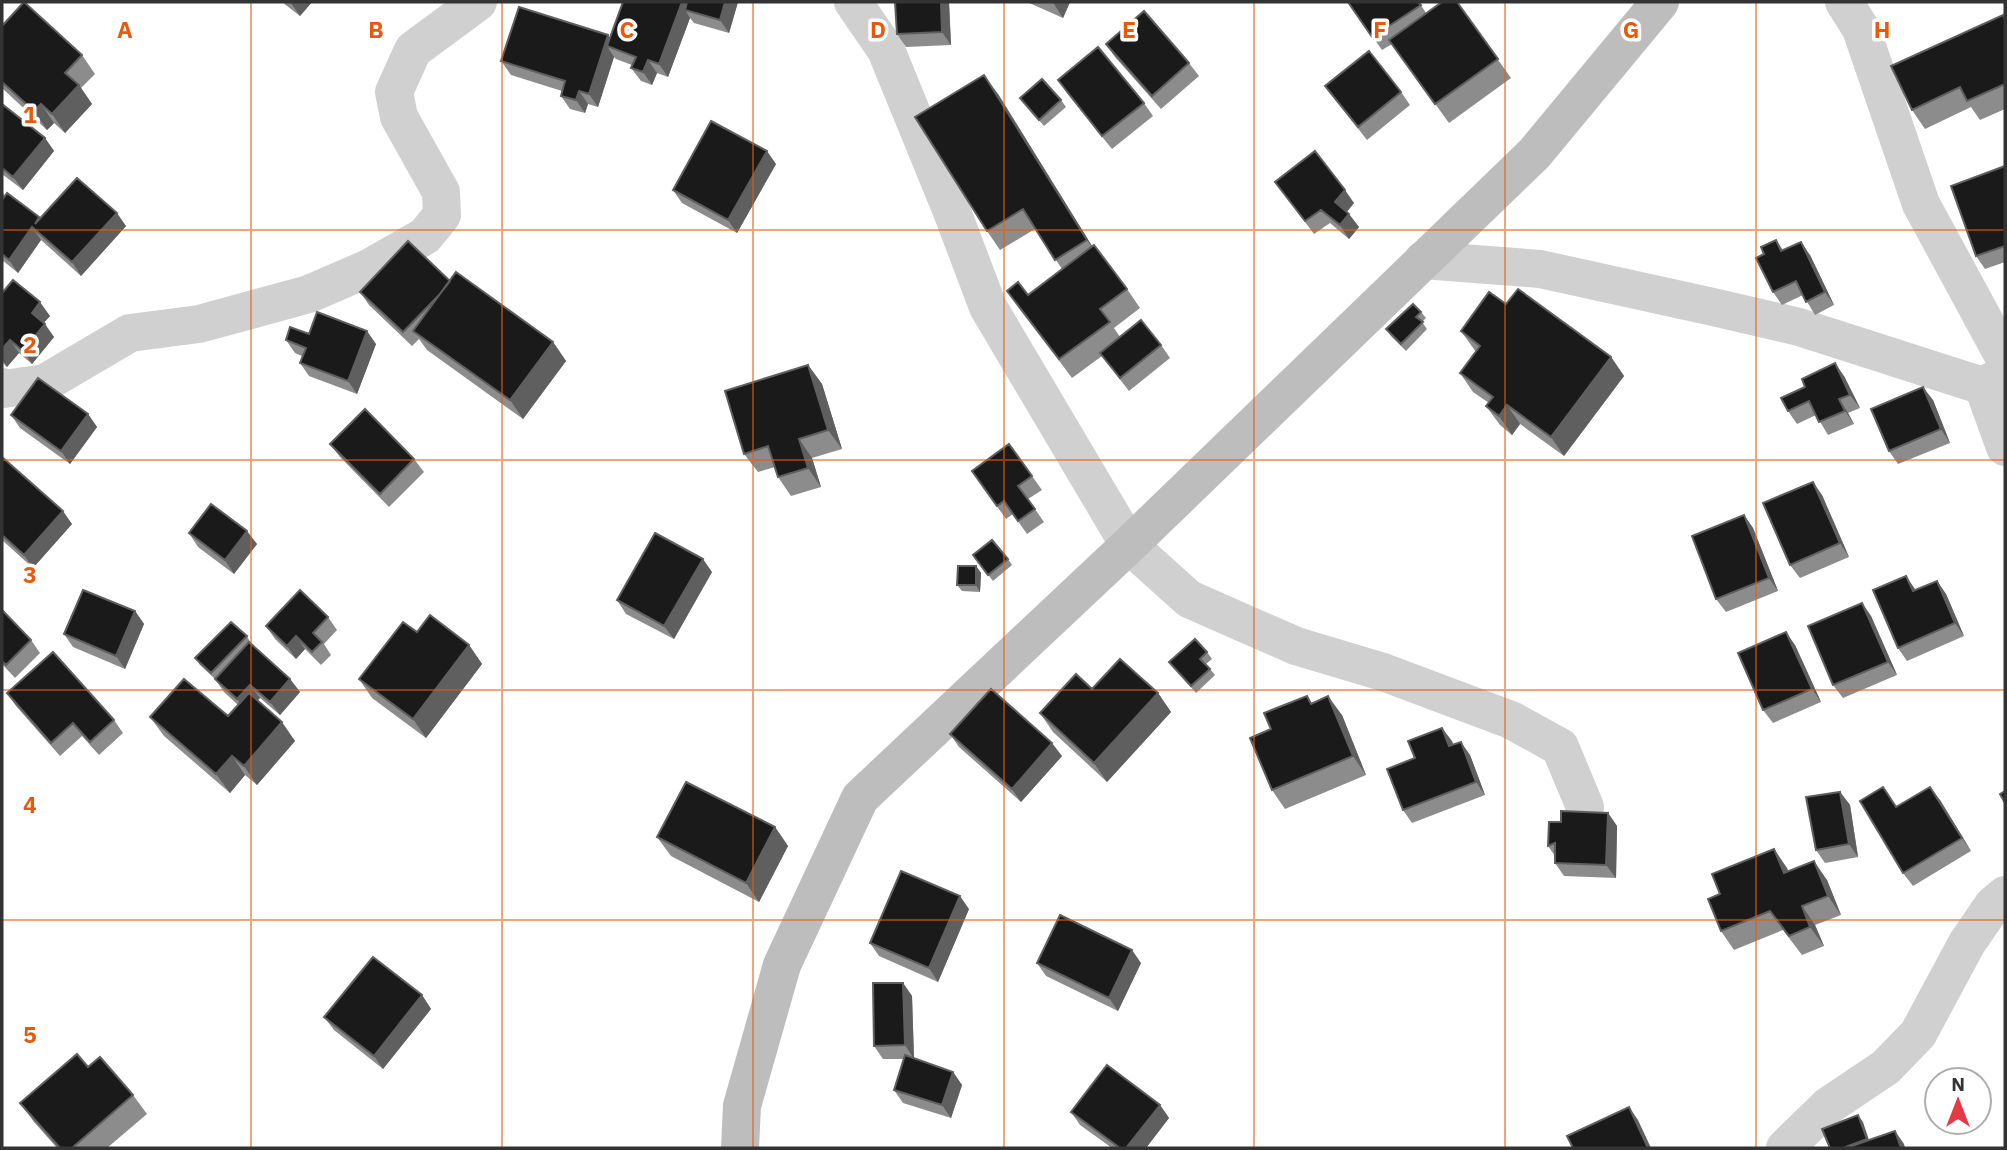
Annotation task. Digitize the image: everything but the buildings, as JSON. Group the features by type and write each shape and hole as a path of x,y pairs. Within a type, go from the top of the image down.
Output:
{"main road":[{"path":"740,1148 742,1105 782,965 860,798 1129,545 1534,155 1660,2"}],"street":[{"path":"2,387 4,389 46,383 130,333 199,324 310,294 369,268 425,236 442,215 441,191 400,117 394,92 413,50 478,2"},
{"path":"853,2 886,50 988,307 1129,545 1189,599 1296,646 1383,672 1511,720 1560,747 1585,807"},
{"path":"1844,2 1861,29 1921,204 1998,373 2005,447"},
{"path":"1423,260 1540,268 1998,373"},
{"path":"1785,1148 1828,1105 1886,1067 1919,1034 1967,943 1993,905 2005,895"}]}
